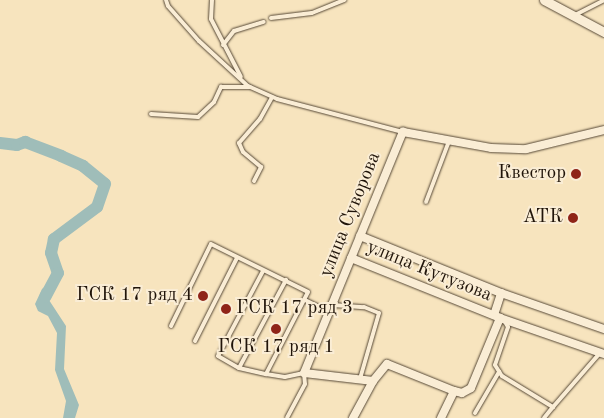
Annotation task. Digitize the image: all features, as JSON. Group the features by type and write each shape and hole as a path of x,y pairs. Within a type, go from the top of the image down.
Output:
{"street":[{"path":"544,0 604,32"},
{"path":"403,132 491,148 526,149 604,130"},
{"name":"улица Суворова","path":"304,373 403,132"},
{"name":"улица Кутузова","path":"360,236 501,293 604,329"},
{"name":"улица Кутузова","path":"351,258 499,317 603,353"},
{"name":"улица Кутузова","path":"499,317 501,293"},
{"path":"353,418 373,381 387,364 454,391 462,393 471,388 499,317"},
{"path":"304,373 373,381"},
{"path":"441,418 454,391"}],"lane":[{"path":"166,0 168,6 200,40 250,87 272,97 403,132"},
{"path":"212,0 211,19 244,82"},
{"path":"272,18 312,13 344,0"},
{"path":"574,16 604,0"},
{"path":"223,45 234,31 264,22"},
{"path":"151,114 198,117 214,102 221,87 250,87"},
{"path":"254,181 261,167 242,152 240,144 260,119 272,97"},
{"path":"426,202 449,141"},
{"path":"171,326 211,244 263,271 286,280 308,292 266,374"},
{"path":"194,341 237,258"},
{"path":"263,271 218,356 239,368 266,374 285,377 304,373 305,384 288,417 295,418"},
{"path":"239,368 286,280"},
{"path":"305,300 330,308 364,307 379,313 360,380"},
{"path":"499,317 508,327 495,365 499,372 553,407"},
{"path":"544,418 603,353"},
{"path":"475,413 499,372"}],"water":[{"path":"52,281 49,300 66,326 64,369 79,405 75,418 63,418 66,401 55,370 57,333 48,316 38,311 35,304 42,289"}],"waterway":[{"path":"0,143 17,145 25,142 61,156 83,166 105,184 97,207 54,239 51,253 58,273 45,297"}],"place":[{"name":"Квестор","path":"576,174"},
{"name":"АТК","path":"573,218"},
{"name":"ГСК 17 ряд 4","path":"203,296"},
{"name":"ГСК 17 ряд 3","path":"226,309"},
{"name":"ГСК 17 ряд 1","path":"276,329"}]}
